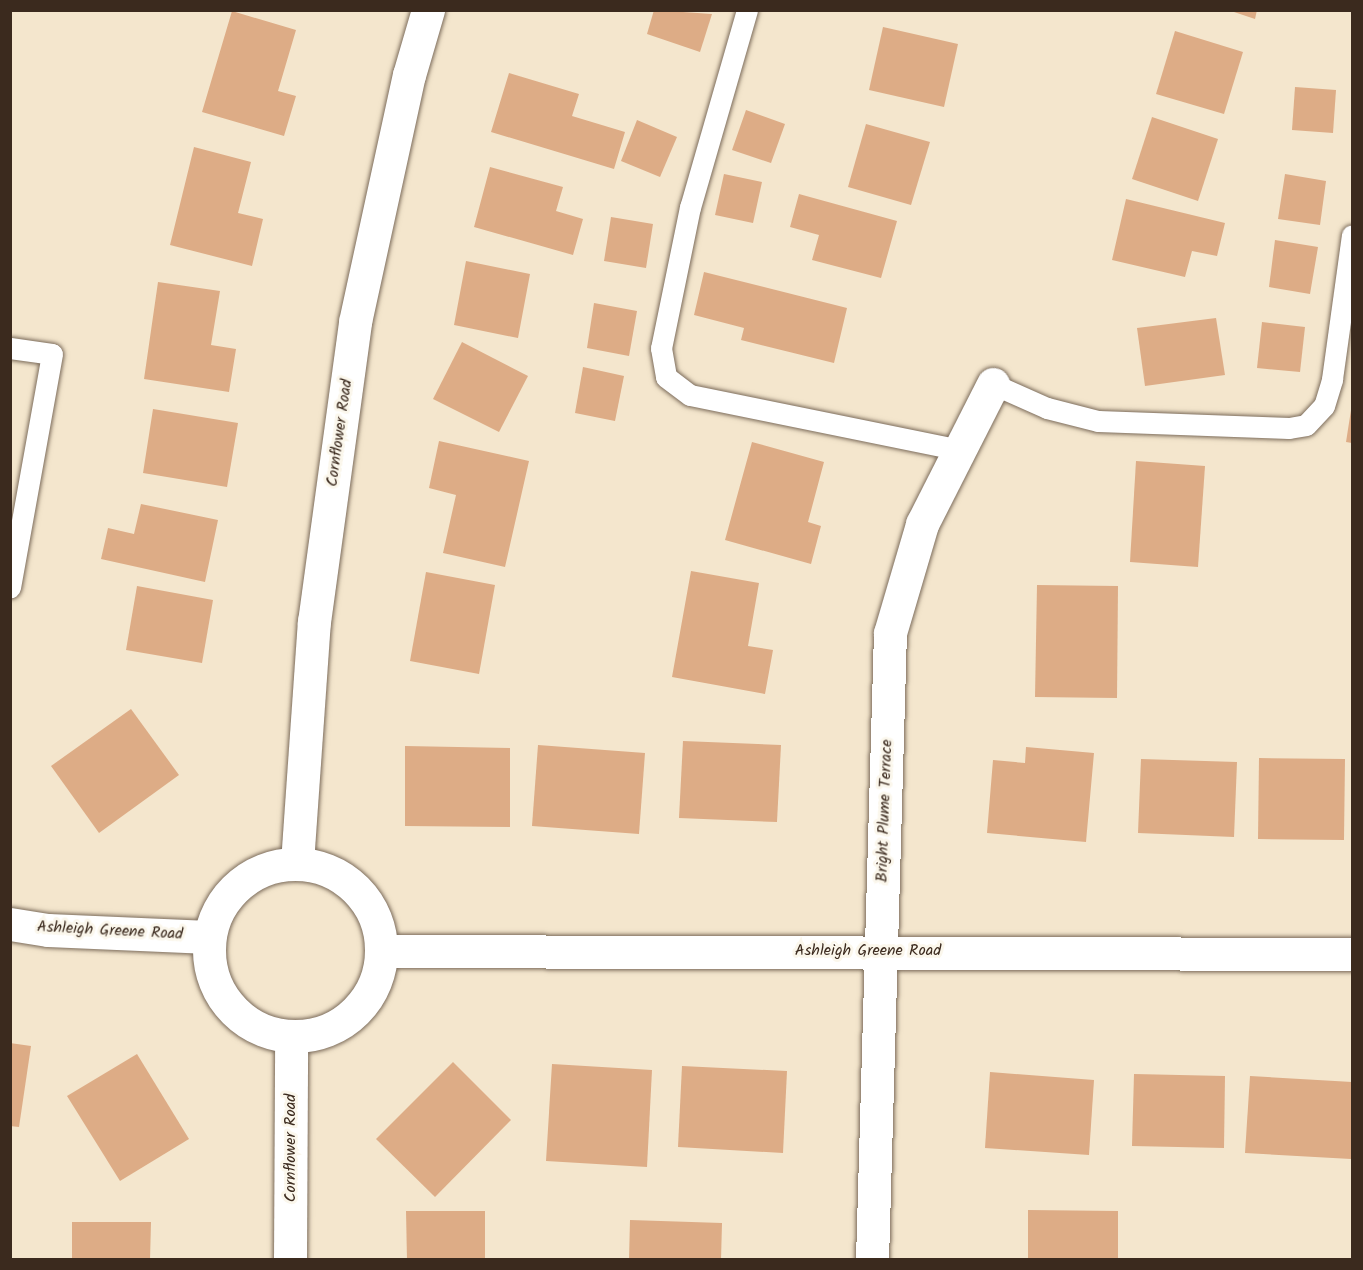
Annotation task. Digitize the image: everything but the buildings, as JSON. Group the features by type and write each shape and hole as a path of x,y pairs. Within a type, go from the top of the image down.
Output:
{"street":[{"name":"Cornflower Road","path":"297,863 314,622 355,322 409,75 428,10"},
{"name":"Bright Plume Terrace","path":"872,1260 890,633 922,524 956,449 993,384"},
{"path":"297,863 324,868 340,876 367,900 379,924 382,951 378,979 365,1003 351,1016 319,1034 291,1037 263,1030 238,1015 226,1000 210,966 209,937 216,913 230,892 249,876 272,866 297,863"},
{"name":"Ashleigh Greene Road","path":"10,924 48,930 209,937"},
{"name":"Ashleigh Greene Road","path":"382,951 881,950 1353,954"},
{"name":"Cornflower Road","path":"290,1260 291,1037"}],"lane":[{"path":"747,10 690,207 661,348 666,377 690,395 956,449"},
{"path":"993,384 1047,408 1098,421 1289,428 1306,425 1324,406 1332,379 1353,235"},
{"path":"10,348 52,354 10,587"}]}
